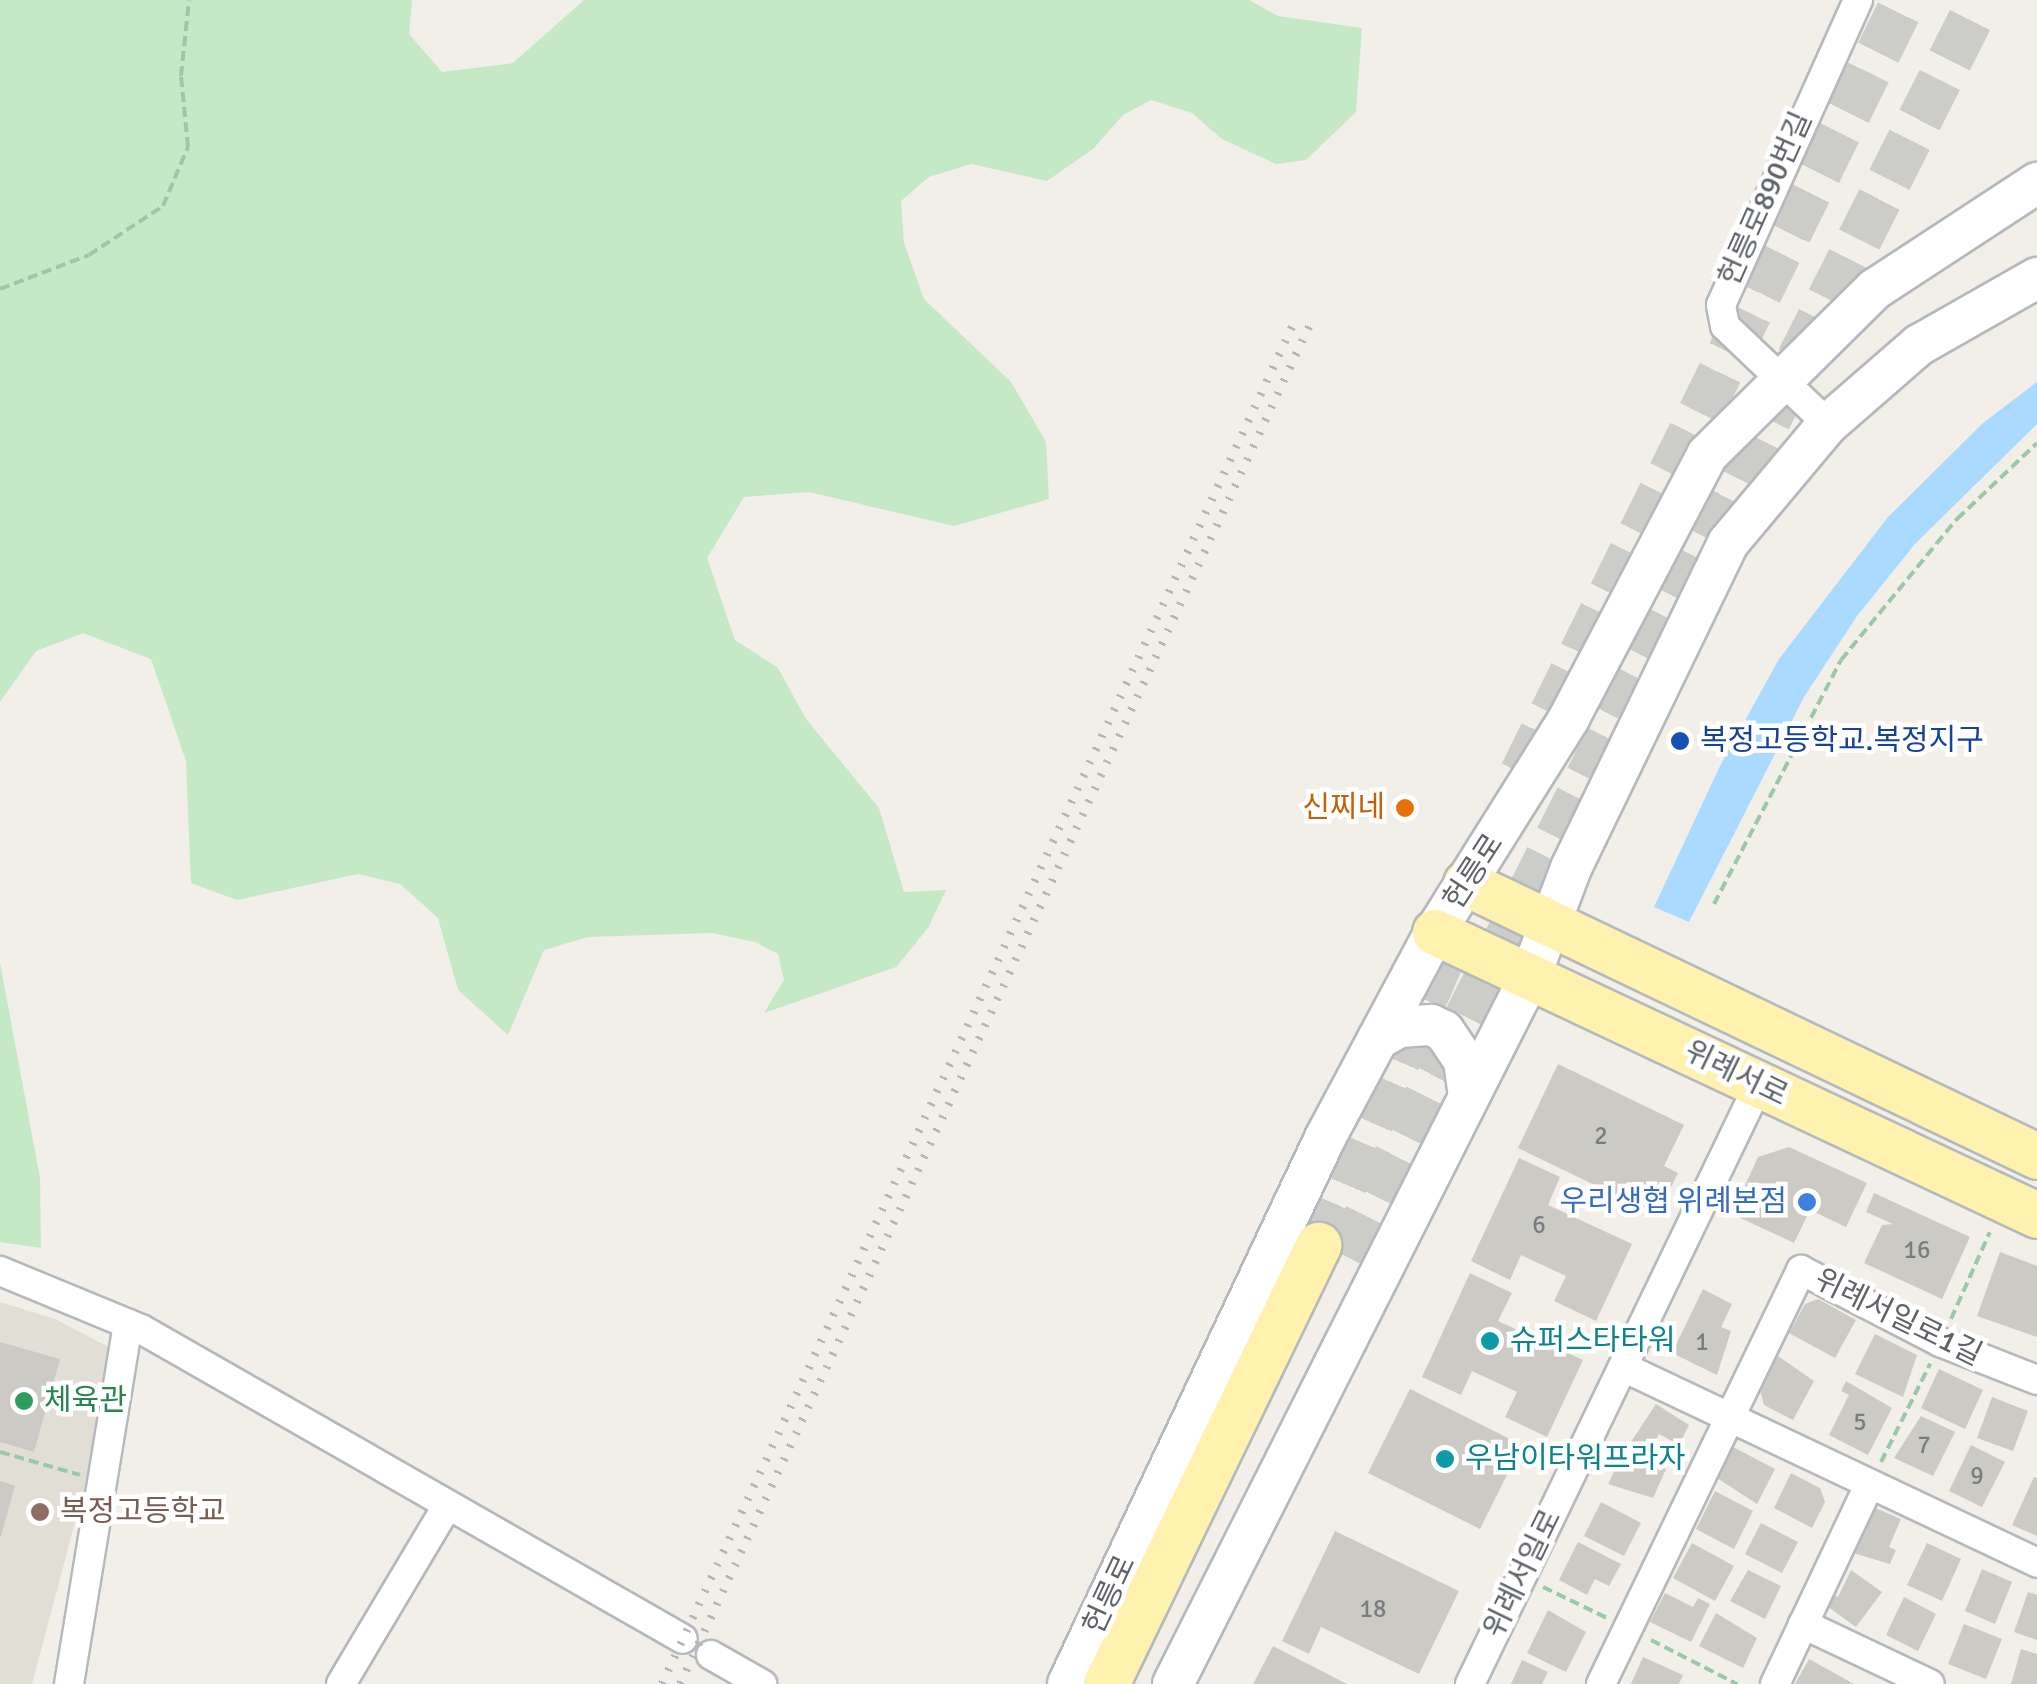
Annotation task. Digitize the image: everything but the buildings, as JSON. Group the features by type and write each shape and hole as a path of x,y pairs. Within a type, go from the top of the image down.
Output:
{"main road":[{"name":"헌릉로","path":"1068,1684 1378,1040 1435,932 1569,718 1707,455 1875,289 2037,182"},
{"path":"1173,1684 1531,974 1554,925 1571,868 1728,543 1828,424 1918,345 2037,278"},
{"name":"위례서로","path":"1466,883 2037,1156"},
{"name":"위례서로","path":"1435,932 2020,1208"},
{"path":"1378,1040 1400,1027 1431,1025 1444,1031 1464,1061 1469,1097"},
{"path":"1106,1684 1332,1250 1140,1684"}],"street":[{"name":"헌릉로890번길","path":"1828,424 1725,326 1723,294 1858,0"},
{"name":"위례서일로","path":"1470,1684 1758,1086"},
{"name":"위례서일로1길","path":"1601,1684 1801,1270 1940,1342 2037,1380"},
{"path":"0,1271 128,1324 683,1640"},
{"path":"69,1684 128,1324"},
{"path":"1623,1367 2037,1563"},
{"path":"1774,1684 1870,1484"},
{"path":"341,1684 446,1508"},
{"path":"1803,1624 1930,1684"},
{"path":"711,1655 762,1684"}],"path":[{"path":"0,289 89,255 163,206 188,147 181,76 188,0"},
{"path":"1714,904 1841,660 1958,520 2037,443"},
{"path":"1870,1484 1940,1342 2020,1208"},
{"path":"0,1452 94,1480"},
{"path":"1521,1576 1737,1684"}],"shaded area":[{"name":"복정고등학교","path":"0,1302 55,1319 120,1353 32,1684 0,1684"}],"green space":[{"path":"0,0 412,0 409,34 442,72 513,63 584,0 1249,0 1278,16 1362,28 1356,112 1306,160 1276,164 1222,139 1192,113 1151,100 1123,115 1093,149 1047,181 971,164 929,177 901,201 904,243 924,299 1011,382 1046,442 1049,499 954,526 809,492 744,497 707,558 735,640 778,668 806,719 879,808 904,892 946,890 928,928 896,967 764,1013 784,980 778,954 755,942 712,933 588,937 544,950 508,1035 458,990 438,918 400,884 358,874 237,900 191,883 186,761 151,659 83,633 36,651 0,702"},
{"path":"0,963 40,1178 41,1248 0,1242"}],"water":[{"path":"2037,382 2037,424 1915,544 1857,616 1804,697 1689,922 1654,907 1721,764 1779,659 1888,517 1983,423"}],"tunnel":[{"path":"1522,773 1904,0"},
{"path":"1346,1256 1980,0"},
{"path":"1318,1245 1459,919"}],"railway":[{"path":"662,1684 1296,318"},
{"path":"680,1684 1310,324"}],"place":[{"name":"복정고등학교.복정지구","path":"1680,741"},
{"name":"신찌네","path":"1405,808"},
{"name":"우리생협 위례본점","path":"1807,1202"},
{"name":"슈퍼스타타워","path":"1490,1341"},
{"name":"체육관","path":"24,1401"},
{"name":"우남이타워프라자","path":"1445,1459"},
{"name":"복정고등학교","path":"40,1512"}]}
